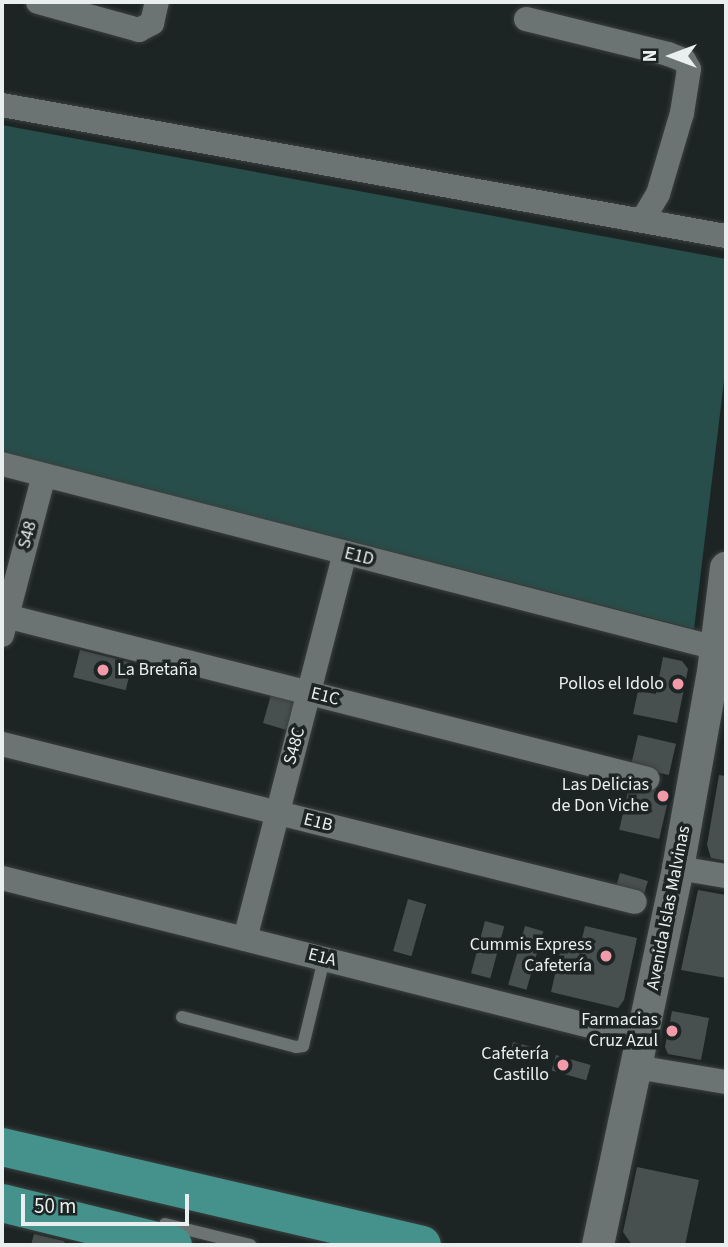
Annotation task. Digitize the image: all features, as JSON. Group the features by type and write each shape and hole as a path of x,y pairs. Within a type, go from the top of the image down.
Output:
{"main road":[{"path":"2,1147 422,1245"},
{"path":"2,1203 87,1235 173,1245"}],"street":[{"path":"38,2 139,30 152,23 157,2"},
{"path":"526,19 684,60 689,69 682,113 658,194 642,221"},
{"path":"2,104 726,236"},
{"name":"E1D","path":"2,464 345,553 718,664"},
{"name":"S48","path":"3,622 44,475"},
{"name":"S48C","path":"245,939 345,553"},
{"name":"Avenida Islas Malvinas","path":"598,1245 718,664 726,568"},
{"name":"E1C","path":"3,622 309,693 648,779"},
{"name":"E1B","path":"2,744 635,902"},
{"path":"678,868 726,876"},
{"name":"E1A","path":"2,878 324,959 639,1053 726,1082"}],"lane":[{"path":"182,1017 299,1048 303,1046 324,959"},
{"path":"2,1159 279,1226"},
{"path":"146,1220 250,1245"}],"shaded area":[{"path":"2,125 726,259 726,364 694,629 2,452"}],"building":[{"name":"La Bretaña","path":"80,650 132,663 126,690 73,677"},
{"path":"663,657 682,661 688,669 677,723 633,714 638,691 656,694"},
{"path":"271,695 296,702 293,732 263,723"},
{"path":"638,735 676,744 669,775 631,766"},
{"path":"719,775 726,776 726,861 711,858 707,845"},
{"path":"630,783 670,792 659,839 619,830"},
{"path":"620,873 648,881 643,896 616,888"},
{"path":"698,890 726,895 726,978 681,970"},
{"path":"408,899 426,904 411,956 393,951"},
{"path":"485,921 504,926 490,978 471,973"},
{"path":"525,926 543,931 526,990 508,985"},
{"path":"585,926 637,938 624,1000 618,1008 551,992 563,939 581,943"},
{"path":"672,1011 709,1018 701,1060 668,1054 665,1047"},
{"path":"513,1042 535,1048 532,1060 510,1054"},
{"path":"556,1055 591,1065 586,1080 552,1070"},
{"path":"637,1167 699,1180 685,1245 632,1245 623,1232"},
{"path":"34,1234 64,1241 66,1245 31,1245"}],"place":[{"name":"La Bretaña","path":"103,670"},
{"name":"Pollos el Idolo","path":"678,684"},
{"name":"Las Delicias de Don Viche","path":"663,796"},
{"name":"Cummis Express Cafetería","path":"606,956"},
{"name":"Farmacias Cruz Azul","path":"672,1031"},
{"name":"Cafetería Castillo","path":"563,1065"}]}
